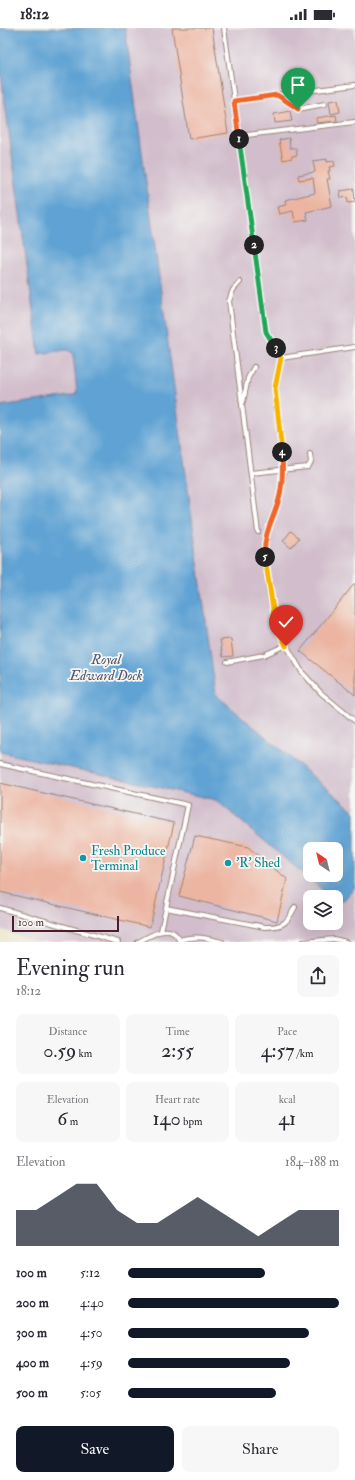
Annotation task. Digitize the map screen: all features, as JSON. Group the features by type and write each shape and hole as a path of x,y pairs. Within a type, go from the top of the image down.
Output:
{"lane":[{"path":"224,28 266,332 281,358 275,388 283,469 279,499 268,528 264,550 275,622 286,646 302,672 321,693 355,721"},
{"path":"234,101 355,85"},
{"path":"277,95 298,109 325,104"},
{"path":"239,136 355,122"},
{"path":"240,282 233,290 229,301 258,532"},
{"path":"281,358 355,347"},
{"path":"242,406 248,378 254,367"},
{"path":"251,473 308,467 311,462 310,454"},
{"path":"227,662 264,655 286,646"},
{"path":"0,764 188,805 161,931"},
{"path":"166,908 265,927 277,927 284,924 291,915 295,906"},
{"path":"0,908 118,942"},
{"path":"138,942 156,932 161,931 172,932 180,941 186,937 198,937 222,942"},
{"path":"303,942 334,939 346,942"}],"shaded area":[{"path":"0,28 355,28 355,942 37,942 0,929"}],"water":[{"name":"Royal Edward Dock","path":"0,28 125,28 216,695 355,812 355,887 343,901 343,890 323,890 313,882 343,882 343,842 303,842 303,873 216,800 0,752 0,406 70,396 76,394 77,392 73,354 70,351 66,350 39,354 0,66"}],"building":[{"path":"172,28 212,28 228,133 189,139"},
{"path":"338,100 340,112 331,114 329,101"},
{"path":"290,111 292,121 275,123 274,114"},
{"path":"336,115 337,121 317,123 316,118"},
{"path":"289,138 290,148 296,148 297,155 283,160 279,140"},
{"path":"327,159 327,162 334,161 335,166 329,167 330,171 328,171 330,179 327,179 332,206 306,212 308,220 295,222 293,211 279,214 277,207 286,205 285,200 315,193 313,178 299,180 298,175 315,172 313,161"},
{"path":"354,189 355,202 348,203 347,197 341,198 340,191"},
{"path":"291,531 299,538 291,548 283,541"},
{"path":"355,583 355,695 300,651"},
{"path":"231,639 233,656 223,657 220,640"},
{"name":"Fresh Produce Terminal","path":"0,783 174,823 150,927 0,892"},
{"name":"'R' Shed","path":"195,836 248,847 287,879 277,921 179,896"}],"place":[{"name":"Fresh Produce Terminal","path":"83,858"},
{"name":"'R' Shed","path":"228,863"}],"route":[{"path":"286,646 275,622 264,550 268,528 279,499 284,473 275,388 281,358 266,332 234,101 277,95 298,109"}]}
